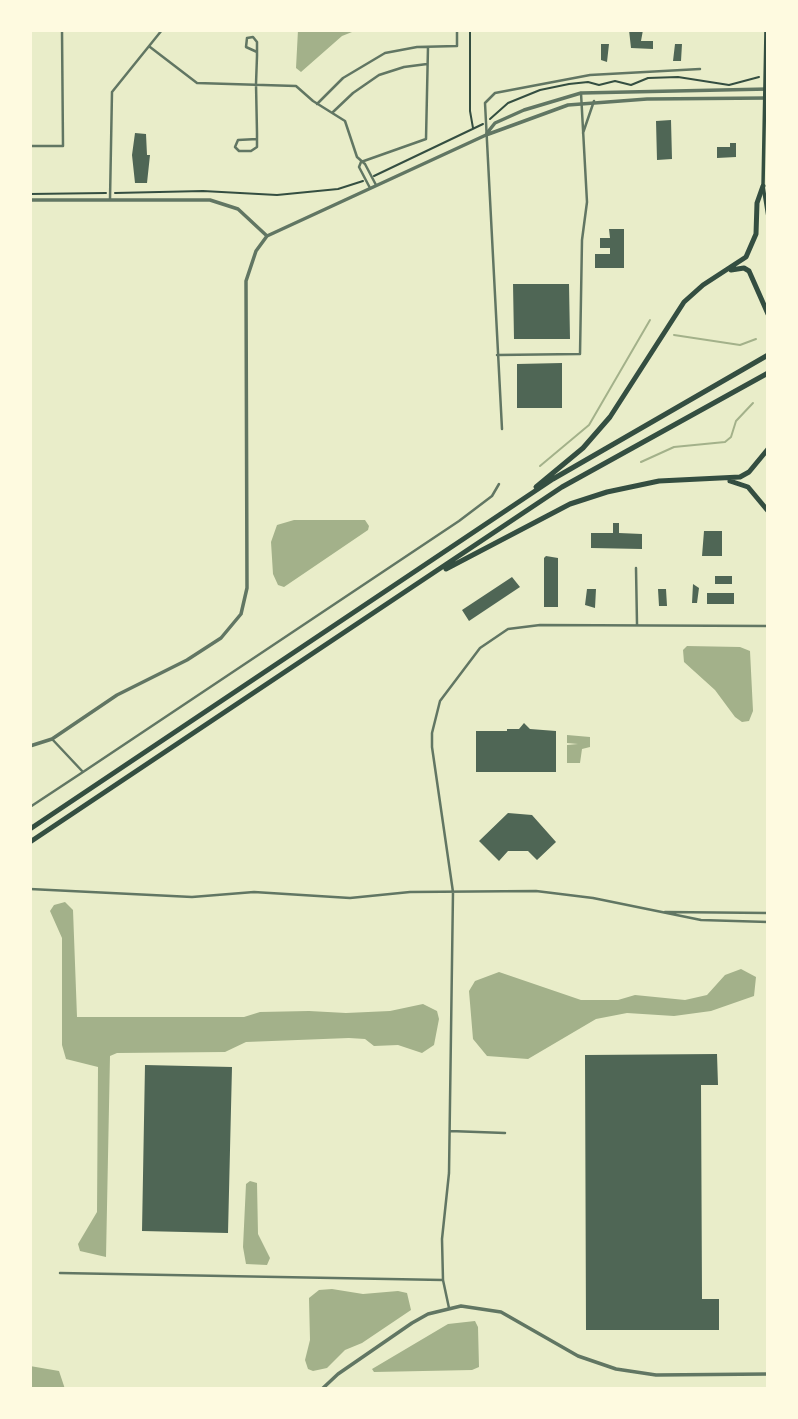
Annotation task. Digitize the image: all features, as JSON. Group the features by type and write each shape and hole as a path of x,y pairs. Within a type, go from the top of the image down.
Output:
{"highway":[{"path":"414,575 531,491 583,448 629,390 684,302 746,257 754,244 757,203 763,186"},
{"path":"724,272 739,268 749,271 768,314"},
{"path":"30,829 414,575 553,479 768,355"},
{"path":"30,842 562,487 768,373"},
{"path":"439,571 460,564 527,525 570,504 607,492 659,481 727,480 749,472 768,449"},
{"path":"727,480 748,487 768,511"}],"main road":[{"path":"766,30 767,98 763,186 768,217"},
{"path":"768,284 768,290"}],"street":[{"path":"30,146 63,146 62,30"},
{"path":"110,199 112,92 162,30"},
{"path":"317,104 329,90 370,60 401,49 457,46 457,30"},
{"path":"257,52 246,47 247,38 256,40 257,52 257,139 253,151 239,151 234,147 240,139 257,139"},
{"path":"361,162 426,139 428,46"},
{"path":"150,47 197,83 296,86 317,104 345,121 361,162 365,164 376,185"},
{"path":"333,112 353,93 379,75 404,67 428,64"},
{"path":"502,429 485,103 495,93 590,75 700,69"},
{"path":"486,135 495,124 524,110 581,93 767,89"},
{"path":"497,355 580,354 582,240 587,202 581,93"},
{"path":"30,746 52,739 117,695 175,667 221,638 241,614 247,588 246,281 256,251 267,236 486,135 581,103 767,98"},
{"path":"583,133 594,101"},
{"path":"361,162 359,167 370,188"},
{"path":"30,200 206,199 226,203 247,217 267,236"},
{"path":"30,807 481,506 492,496 499,484"},
{"path":"636,568 636,625"},
{"path":"449,1308 443,1280 443,1219 448,1183 450,1131 453,892 432,747 435,717 449,690 480,648 508,629 540,625 768,626"},
{"path":"52,739 83,772"},
{"path":"30,889 192,897 254,892 350,898 453,892 563,893 701,920 768,922"},
{"path":"662,912 768,913"},
{"path":"450,1131 505,1133"},
{"path":"60,1273 443,1280"},
{"path":"322,1389 338,1374 412,1323 449,1308 492,1309 578,1356 623,1371 656,1375 768,1374"}],"path":[{"path":"470,30 470,111 474,129"},
{"path":"372,177 474,129 508,103 540,90 569,84 615,81 631,85 648,78 678,77 729,85 765,77"},
{"path":"30,194 203,191 277,195 338,190 366,180"}],"shaded area":[{"path":"298,30 357,30 342,36 301,72 296,68"},
{"path":"294,520 365,520 369,526 368,530 284,587 278,585 273,574 271,542 277,525"},
{"path":"687,646 740,647 750,651 753,711 749,721 742,722 735,717 715,690 684,662 683,650"},
{"path":"567,735 590,737 590,747 582,749 580,763 567,763 567,745 578,744 567,743"},
{"path":"65,902 73,910 77,1017 244,1017 260,1012 390,1011 423,1004 437,1011 439,1019 434,1045 422,1053 398,1045 374,1046 365,1039 349,1038 246,1042 225,1052 117,1053 110,1056 106,1257 80,1251 78,1244 97,1212 98,1067 66,1059 62,1045 62,938 50,911 54,905"},
{"path":"741,969 756,977 754,996 711,1011 674,1016 627,1013 596,1019 528,1059 487,1056 473,1039 469,991 475,981 499,972 581,1000 618,1000 635,995 685,1000 707,995 725,975"},
{"path":"250,1181 257,1183 258,1234 270,1258 267,1265 246,1264 243,1247 246,1184"},
{"path":"332,1289 363,1294 398,1291 407,1293 411,1310 362,1343 345,1350 327,1368 313,1371 308,1369 305,1360 310,1340 309,1298 319,1290"},
{"path":"475,1321 478,1327 479,1367 472,1370 374,1372 372,1369 448,1324"},
{"path":"30,1366 59,1371 65,1389 30,1389"}],"building":[{"path":"629,30 643,30 641,41 653,41 653,49 631,48"},
{"path":"601,44 609,44 607,62 601,60"},
{"path":"675,44 682,44 681,61 673,61"},
{"path":"671,120 672,159 657,160 656,121"},
{"path":"135,133 146,134 147,155 150,155 147,183 135,183 132,155"},
{"path":"730,143 736,143 736,157 717,158 717,147 730,147"},
{"path":"609,229 624,229 624,268 595,268 595,254 610,254 610,248 600,248 600,238 610,238"},
{"path":"513,284 569,284 570,339 514,339"},
{"path":"562,363 562,408 517,408 517,364"},
{"path":"613,523 619,523 619,533 642,534 642,549 591,548 591,533 613,533"},
{"path":"704,531 722,531 722,556 702,556"},
{"path":"546,556 558,558 558,607 544,607"},
{"path":"715,576 732,576 732,584 715,584"},
{"path":"512,577 520,587 469,621 462,610"},
{"path":"693,584 699,588 697,603 692,603"},
{"path":"587,589 596,589 595,608 585,605"},
{"path":"658,589 666,589 667,606 659,606"},
{"path":"707,593 734,593 734,604 707,604"},
{"path":"524,723 530,729 556,731 556,772 476,772 476,731 519,729"},
{"path":"508,813 532,815 556,842 537,860 528,851 508,851 499,861 479,841"},
{"path":"717,1054 718,1085 701,1085 702,1299 719,1299 719,1330 586,1330 585,1055"},
{"path":"145,1065 232,1067 228,1233 142,1231"}],"waterway":[{"path":"540,466 589,425 650,320"},
{"path":"674,335 740,345 756,339"},
{"path":"641,462 674,447 725,442 731,437 736,421 753,403"}]}
